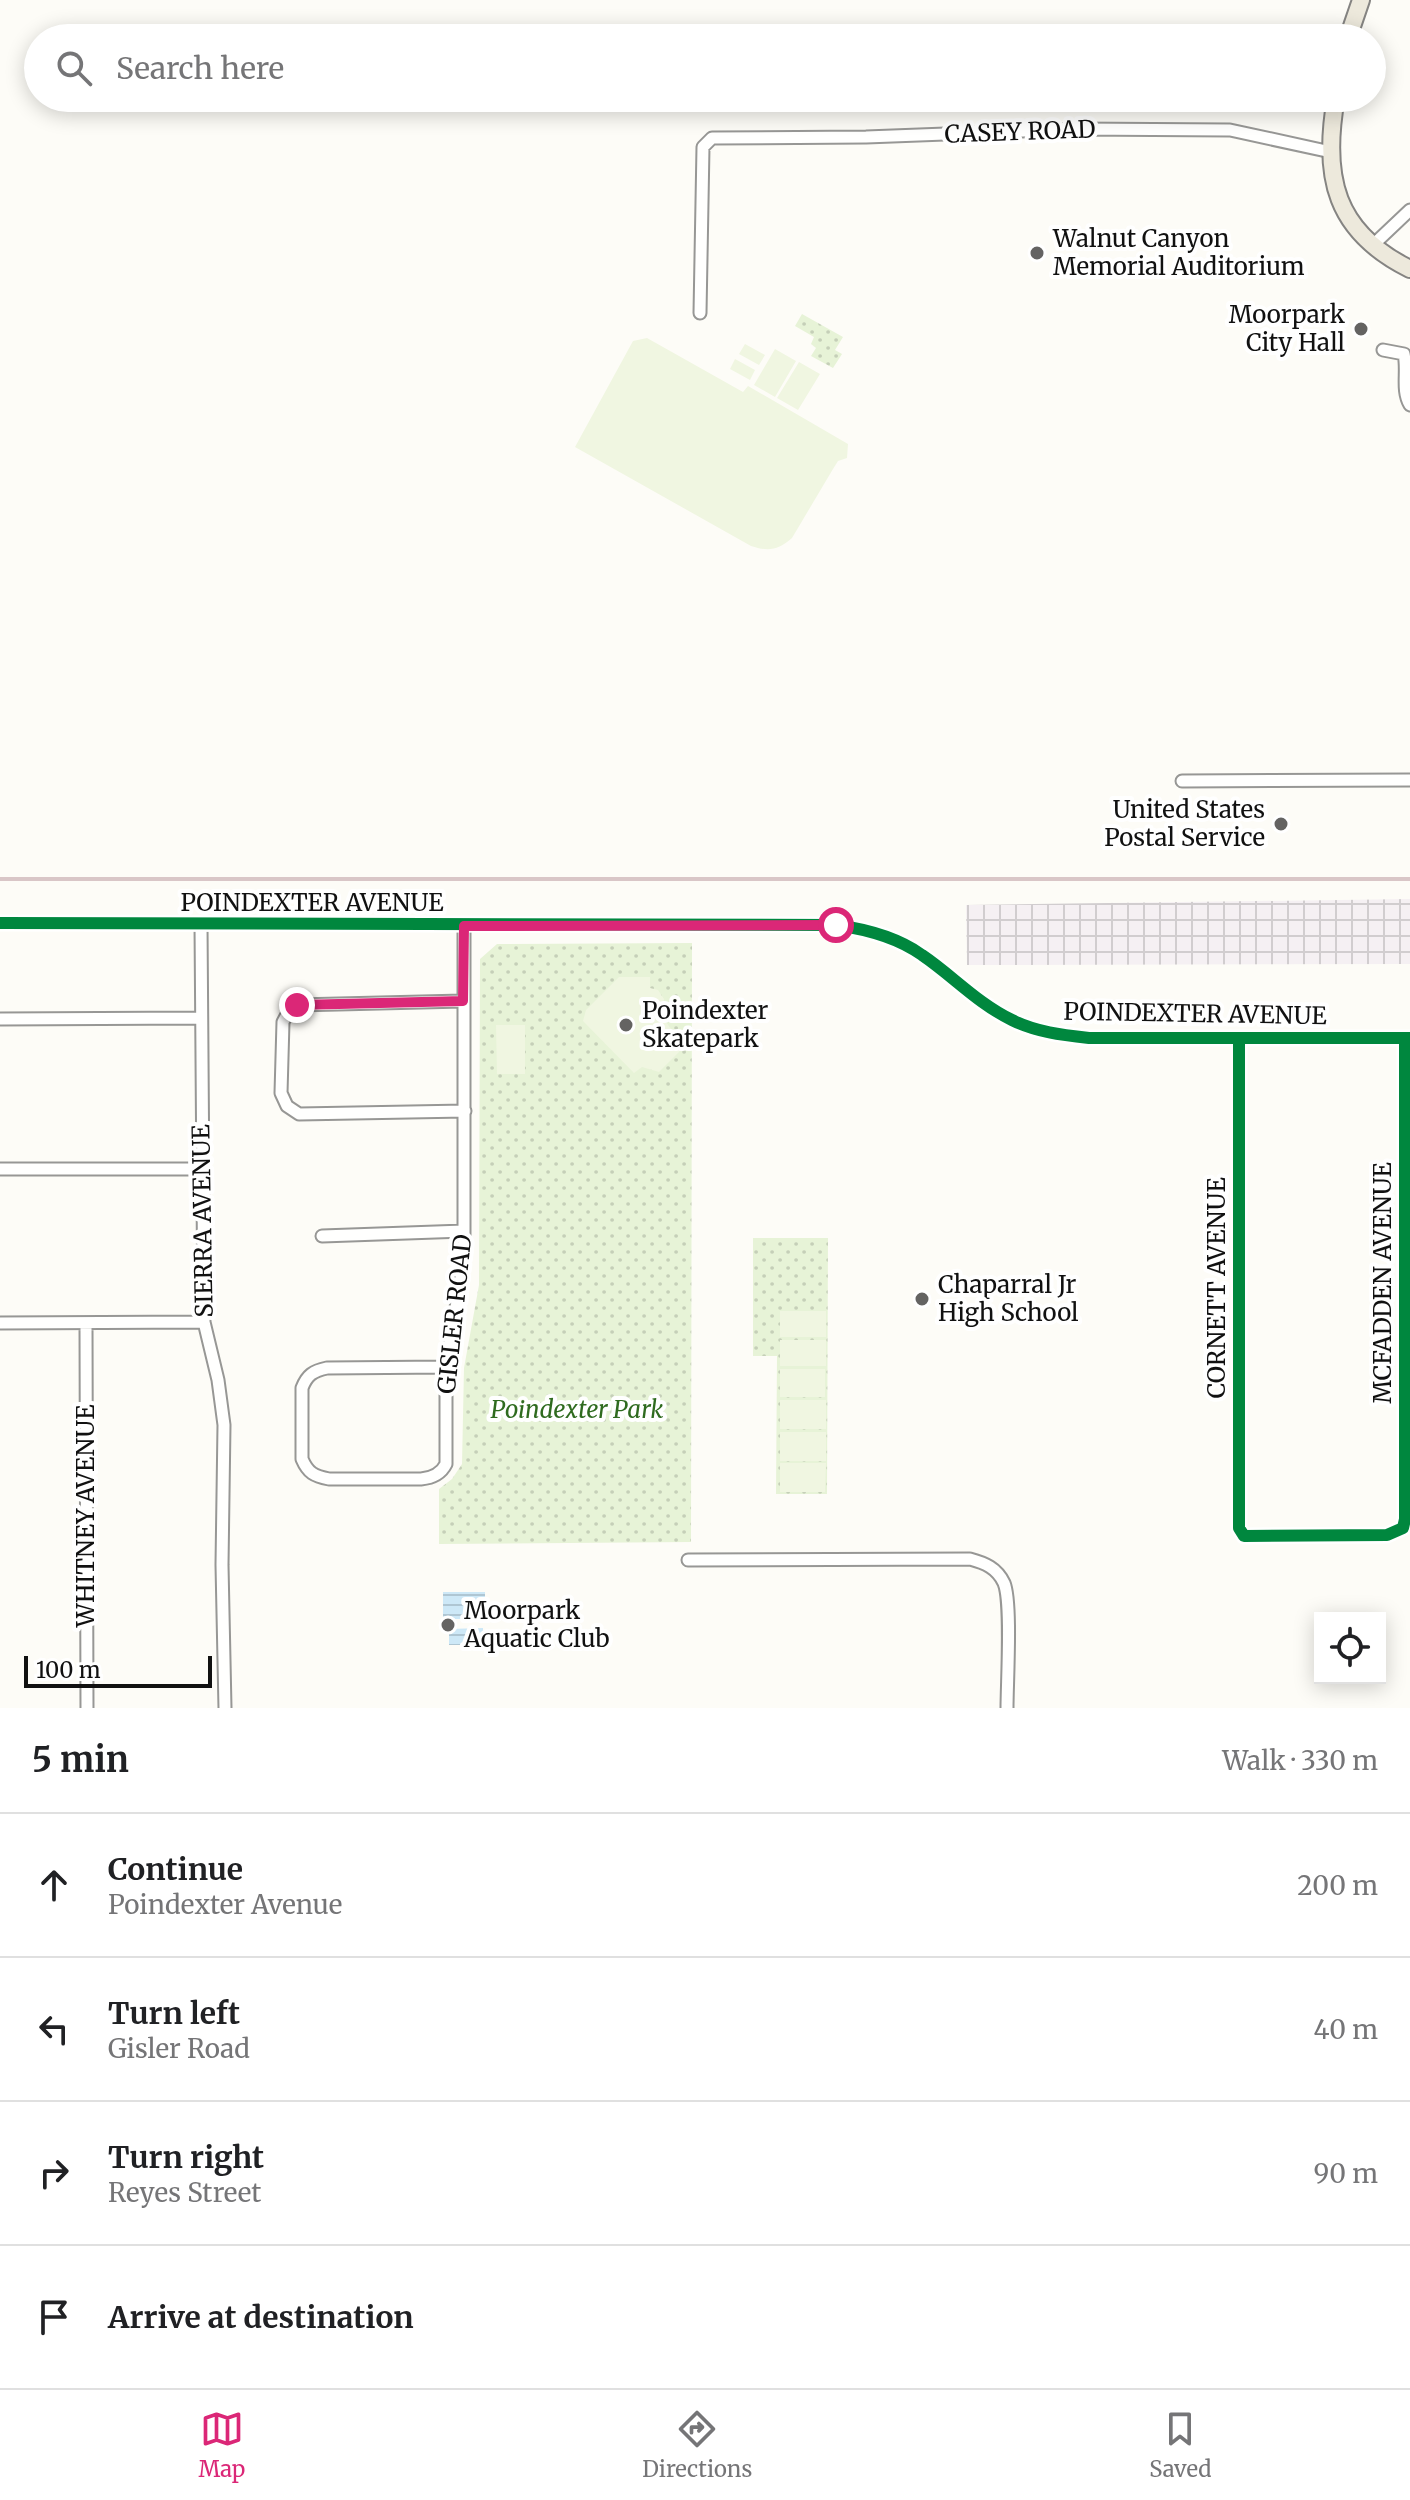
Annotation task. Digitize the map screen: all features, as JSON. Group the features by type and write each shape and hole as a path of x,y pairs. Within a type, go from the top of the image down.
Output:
{"main road":[{"path":"1353,24 1361,0"},
{"path":"1335,112 1331,152 1334,182 1342,205 1353,226 1373,245 1390,260 1410,269"}],"street":[{"name":"CASEY ROAD","path":"700,313 703,147 712,138 866,137 1076,129 1219,130 1243,132 1331,152"},
{"path":"1373,245 1410,210"},
{"path":"1383,350 1404,354 1407,366 1406,399 1410,405"},
{"path":"1182,781 1410,780"},
{"name":"POINDEXTER AVENUE","path":"0,923 836,925 858,928 899,942 922,954 990,1008 1039,1031 1089,1038 1408,1038"},
{"name":"SIERRA AVENUE","path":"201,924 204,1322 218,1380 224,1425 222,1565 225,1708"},
{"name":"GISLER ROAD","path":"446,1367 327,1368 314,1371 306,1378 302,1388 302,1459 306,1470 315,1476 344,1479 431,1478 446,1464 446,1367 462,1275 464,1231 464,926"},
{"path":"463,1001 297,1005 290,1009 283,1022 283,1100 292,1111 307,1115 465,1111"},
{"path":"0,1019 201,1018"},
{"name":"MCFADDEN AVENUE","path":"1244,1536 1387,1535 1403,1528 1408,1038"},
{"name":"CORNETT AVENUE","path":"1239,1039 1239,1528 1244,1536"},
{"path":"0,1169 202,1169"},
{"path":"322,1236 464,1231"},
{"path":"0,1323 204,1322"},
{"name":"WHITNEY AVENUE","path":"86,1323 87,1708"},
{"path":"688,1560 970,1559 995,1569 1007,1595 1007,1708"}],"shaded area":[{"path":"1410,899 1410,964 967,965 966,905"}],"green space":[{"path":"802,314 843,337 835,350 842,354 833,368 811,356 816,348 811,344 814,337 795,326"},
{"path":"647,338 743,392 748,386 848,444 847,458 838,461 787,542 773,549 751,546 575,447 633,341"},
{"path":"745,344 765,355 759,365 739,354"},
{"path":"775,349 796,361 775,397 754,385"},
{"path":"735,359 755,370 750,380 730,369"},
{"path":"799,362 820,374 798,410 777,398"},
{"name":"Poindexter Park","path":"692,943 691,1542 439,1544 439,1489 452,1479 462,1464 464,1368 479,1285 480,959 497,944"},
{"name":"Poindexter Skatepark","path":"619,977 650,977 650,988 658,990 664,999 663,1018 682,1044 679,1052 659,1072 642,1067 634,1073 583,1021 586,1010"},
{"path":"496,1025 525,1025 525,1074 497,1074"},
{"path":"753,1238 828,1238 827,1494 776,1494 777,1356 753,1356"},
{"path":"780,1311 826,1311 826,1337 780,1337"},
{"path":"780,1340 826,1340 826,1366 780,1366"},
{"path":"780,1369 825,1369 825,1397 780,1397"},
{"path":"780,1400 826,1400 826,1429 780,1429"},
{"path":"780,1432 826,1432 826,1461 780,1461"},
{"path":"780,1463 826,1463 825,1492 780,1492"}],"water":[{"path":"443,1592 485,1592 485,1619 443,1619"},
{"path":"483,1628 483,1645 449,1645 449,1629"}],"railway":[{"path":"0,879 1410,879"}],"cycle path":[{"path":"0,923 836,925 902,943 999,1013 1021,1024 1049,1032 1089,1038 1410,1038"},
{"path":"1239,1039 1239,1528 1244,1536 1387,1535 1403,1528 1405,1038"}],"place":[{"name":"Walnut Canyon Memorial Auditorium","path":"1037,253"},
{"name":"Moorpark City Hall","path":"1361,329"},
{"name":"United States Postal Service","path":"1281,824"},
{"name":"Poindexter Skatepark","path":"626,1025"},
{"name":"Chaparral Jr High School","path":"922,1299"},
{"name":"Moorpark Aquatic Club","path":"448,1625"}],"route":[{"path":"297,1005 463,1001 464,926 836,925"}]}
